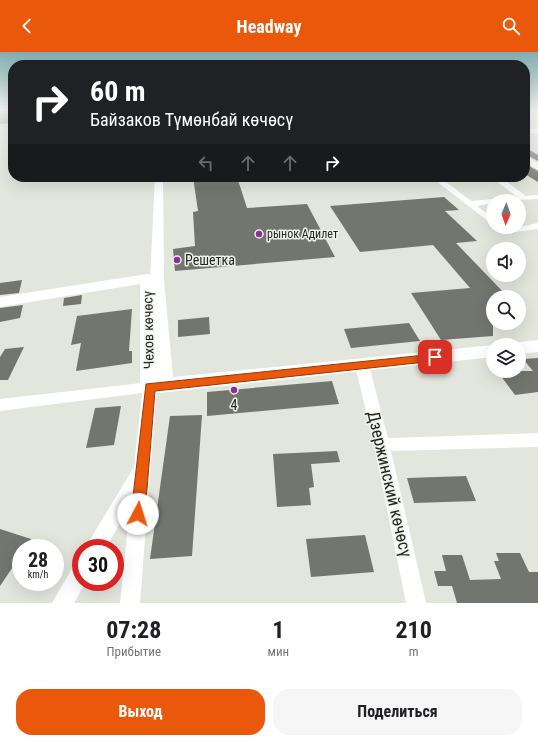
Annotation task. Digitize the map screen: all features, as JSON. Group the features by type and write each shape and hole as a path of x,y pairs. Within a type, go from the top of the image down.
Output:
{"main road":[{"path":"0,302 152,279"},
{"name":"Чехов көчөсү","path":"152,279 157,386"},
{"path":"526,347 538,346"},
{"path":"157,386 486,352"}],"street":[{"name":"Чехов көчөсү","path":"152,182 152,279"},
{"name":"Чехов көчөсү","path":"152,279 159,182"},
{"path":"441,182 486,217"},
{"path":"502,182 518,194"},
{"path":"526,198 538,197"},
{"path":"470,204 486,202"},
{"path":"526,227 538,226"},
{"name":"Дзержинский көчөсү","path":"362,365 382,445 416,603"},
{"name":"Чехов көчөсү","path":"130,603 142,469 157,386"},
{"path":"0,405 157,386"},
{"path":"382,445 538,440"},
{"path":"100,539 142,469"},
{"path":"62,603 72,587"}],"building":[{"path":"530,150 538,155 538,161 530,157"},
{"path":"530,167 538,171 538,182 530,177"},
{"name":"рынок Адилет","path":"194,182 239,182 247,208 307,204 335,257 175,271 173,249 195,246 193,212 198,211"},
{"path":"444,197 459,210 445,211 477,241 456,243 486,274 486,282 494,282 501,290 486,290 486,330 493,330 493,336 441,340 411,293 470,288 433,245 360,252 330,206"},
{"path":"22,280 19,293 0,295 0,283"},
{"path":"82,295 81,304 63,306 64,298"},
{"path":"23,305 20,318 0,322 0,308"},
{"path":"132,309 129,351 132,351 132,363 76,371 81,343 71,345 77,316"},
{"path":"209,317 210,334 178,337 178,320"},
{"path":"409,323 420,341 351,348 344,329"},
{"path":"24,347 8,380 0,380 0,357 5,349"},
{"path":"538,358 538,392 515,395 502,378 526,378 526,371 533,371 526,363 526,359"},
{"path":"332,381 339,404 207,416 207,392"},
{"path":"121,406 114,445 86,448 95,408"},
{"path":"202,415 192,556 150,559 170,416"},
{"path":"337,451 340,462 311,464 314,487 309,488 311,505 277,507 273,454"},
{"path":"466,476 476,501 414,503 407,478"},
{"path":"0,529 31,539 12,539 12,568 0,586"},
{"path":"365,535 374,572 311,577 306,539"},
{"path":"496,553 520,553 529,572 538,572 538,603 457,603 452,586 438,586 434,571 446,571 442,555 462,555 470,580 501,579 494,561 499,561"}],"place":[{"name":"рынок Адилет","path":"259,234"},
{"name":"Решетка","path":"177,260"},
{"name":"4","path":"234,390"}],"route":[{"path":"138,514 150,387 435,357"}]}
